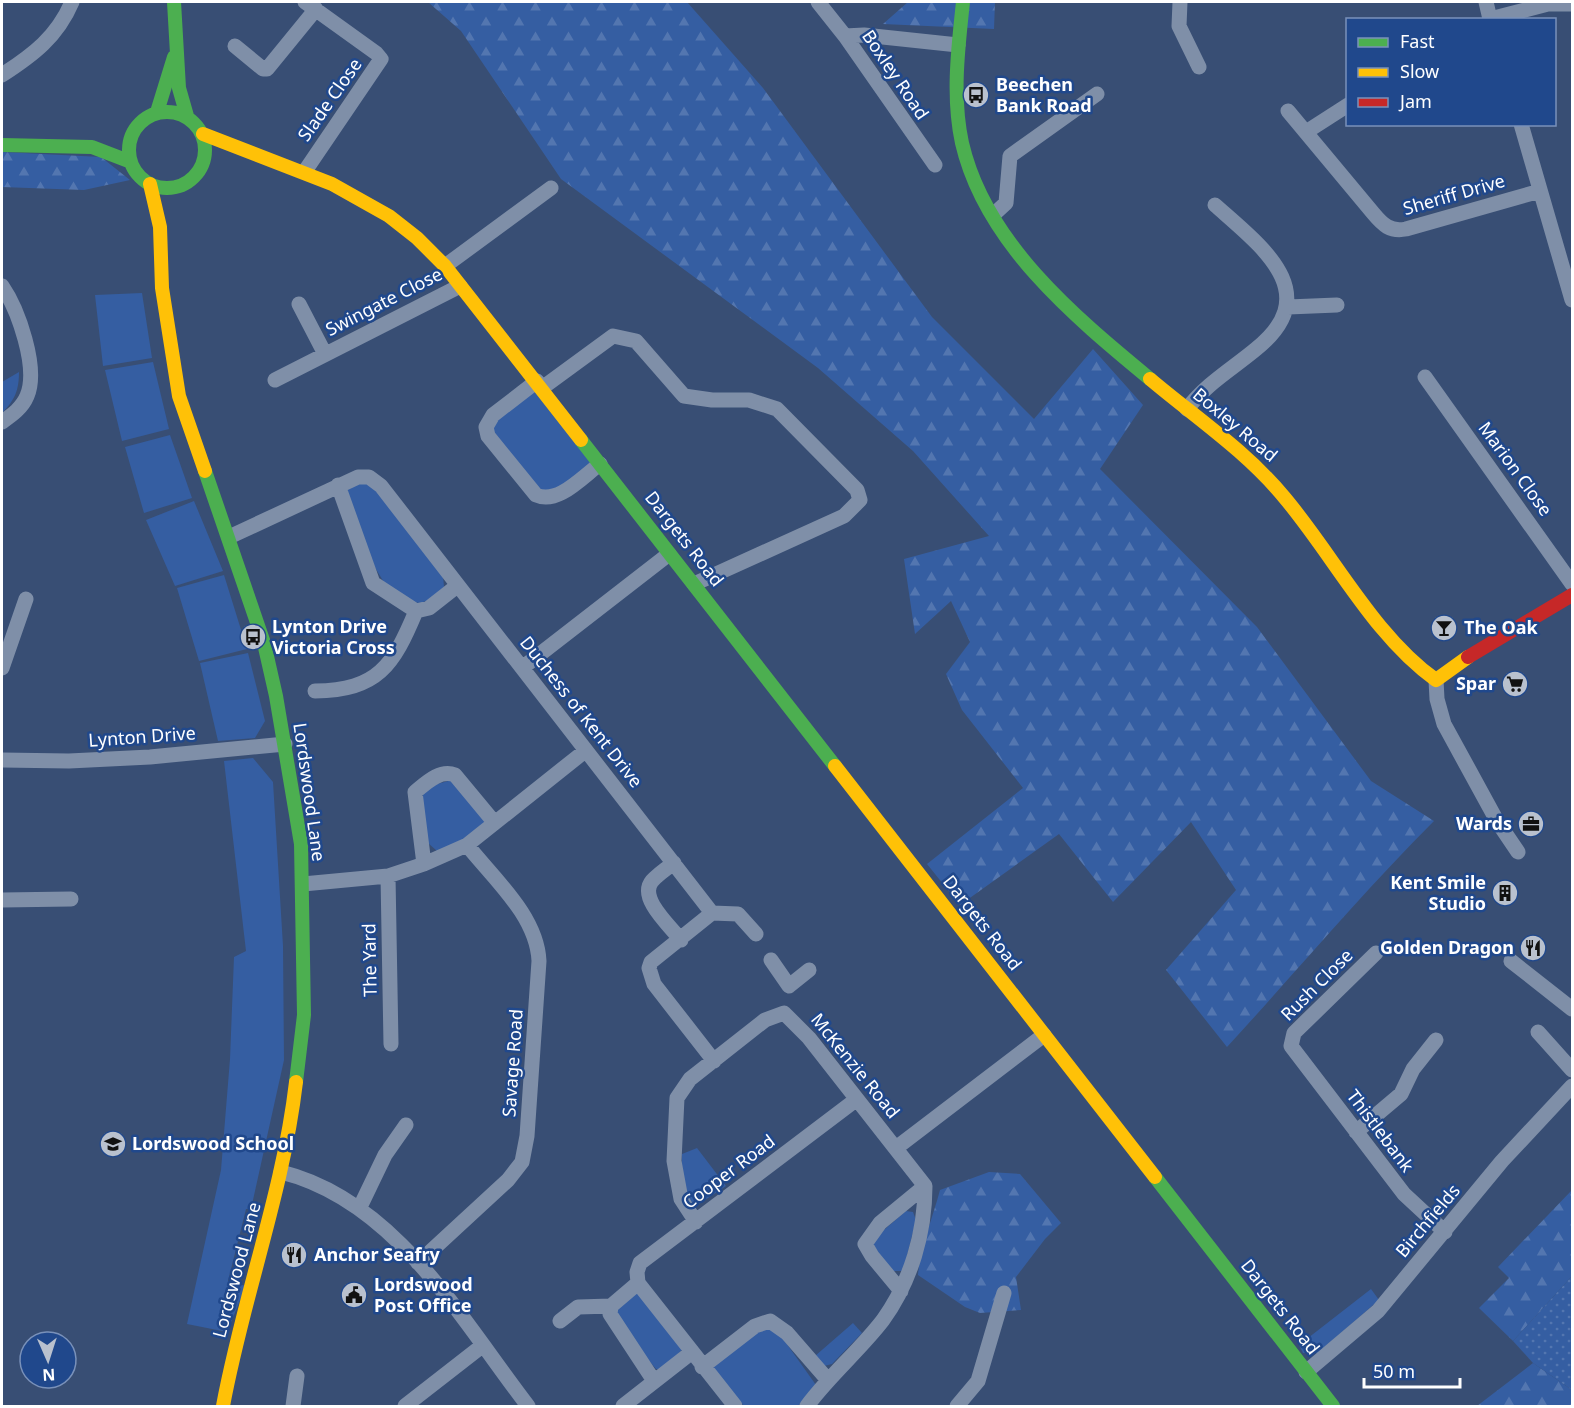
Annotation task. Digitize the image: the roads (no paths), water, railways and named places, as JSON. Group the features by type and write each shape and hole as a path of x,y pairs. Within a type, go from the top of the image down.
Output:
{"street":[{"path":"2,75 36,52 56,32 72,2"},
{"path":"174,2 179,88 187,116 203,134 206,152 200,171"},
{"name":"Boxley Road","path":"818,2 845,36 935,165"},
{"path":"963,2 958,45 957,105 968,164 993,215 1006,203 1010,156 1097,94"},
{"path":"1180,2 1179,26 1199,67"},
{"path":"1486,2 1490,18"},
{"path":"1498,18 1548,4 1572,4"},
{"name":"Slade Close","path":"235,45 267,69 311,5 381,59 305,171"},
{"name":"Boxley Road","path":"845,36 864,35 958,45"},
{"path":"157,112 176,54"},
{"path":"1306,132 1346,106"},
{"path":"2,144 92,147 131,162 129,147 132,133 138,124 157,112 172,111 187,116"},
{"name":"Sheriff Drive","path":"1288,111 1384,226 1393,230 1406,230 1540,191"},
{"path":"1522,126 1572,300"},
{"path":"92,147 132,133"},
{"name":"Dargets Road","path":"203,134 250,153 305,171 359,194 403,224 445,266 1333,1407"},
{"path":"160,227 183,185 200,171 219,161 250,153"},
{"name":"Lordswood Lane","path":"131,162 138,175 150,184 160,227 162,288 174,374 193,442 229,537 264,643 296,803 303,884 303,1015 295,1093 281,1172 264,1244 235,1342 223,1407"},
{"path":"150,184 166,188 183,185"},
{"path":"445,266 551,188"},
{"path":"1187,409 1207,387 1271,336 1288,307 1288,291 1284,277 1264,251 1215,205"},
{"name":"Boxley Road","path":"993,215 1015,248 1082,318 1187,409 1243,453 1275,486 1312,532 1388,636 1414,664 1436,680"},
{"path":"2,286 22,329 30,377 28,394 24,402 15,413 2,422"},
{"name":"Swingate Close","path":"275,380 460,286"},
{"name":"Swingate Close","path":"299,304 325,354"},
{"path":"1288,307 1337,305"},
{"path":"600,464 558,495 543,498 536,495 488,436 487,421 613,336 636,341 684,396 712,400 749,400 777,409 857,490 860,500 844,516 694,584"},
{"name":"Marion Close","path":"1425,377 1572,584"},
{"name":"Duchess of Kent Drive","path":"229,537 358,477 369,477 381,486 712,913"},
{"path":"338,485 373,583 416,611 429,608 458,586"},
{"path":"522,668 669,554"},
{"path":"1518,852 1492,813 1444,724 1437,699 1436,680 1485,645 1572,595"},
{"path":"2,668 26,599"},
{"path":"315,691 338,691 370,681 382,671 405,637 416,611"},
{"name":"Lynton Drive","path":"2,760 69,761 150,757 285,744"},
{"path":"303,884 388,876 424,864 467,845 585,752"},
{"path":"424,864 416,792 434,778 450,773 455,775 494,822"},
{"name":"Savage Road","path":"418,1263 508,1180 522,1162 527,1136 539,961 536,939 524,916 467,845"},
{"path":"674,862 652,881 648,888 648,897 681,940"},
{"name":"The Yard","path":"388,876 391,1044"},
{"path":"2,900 71,899"},
{"path":"714,1061 649,975 651,962 712,913 738,914 756,934"},
{"name":"Rush Close","path":"1291,1046 1294,1033 1376,953"},
{"path":"771,960 789,986"},
{"path":"1511,961 1572,1009"},
{"path":"784,1013 789,986 809,970"},
{"name":"McKenzie Road","path":"696,1222 681,1199 674,1161 677,1098 690,1079 765,1020 784,1013 809,1038 925,1186"},
{"path":"1538,1032 1572,1070"},
{"path":"896,1148 1044,1035"},
{"path":"1356,1132 1401,1094 1413,1069 1436,1040"},
{"name":"Thistlebank","path":"1291,1046 1404,1194 1445,1232"},
{"name":"Birchfields","path":"1306,1372 1378,1311 1502,1161 1572,1086"},
{"name":"Cooper Road","path":"611,1306 638,1283 640,1263 857,1099"},
{"path":"360,1207 385,1155 406,1125"},
{"path":"281,1172 316,1184 360,1207 418,1263 528,1407"},
{"path":"901,1291 872,1256 866,1244 880,1224 925,1186"},
{"path":"807,1407 827,1379 882,1321 901,1291 925,1216 925,1186"},
{"path":"638,1283 735,1407"},
{"path":"957,1407 978,1381 1004,1293"},
{"path":"560,1321 578,1306 611,1306 612,1320 654,1381"},
{"path":"702,1367 755,1326 770,1321 787,1333 827,1379"},
{"path":"405,1407 482,1346"},
{"path":"624,1407 692,1352"},
{"path":"293,1407 297,1376"}],"place":[{"name":"Beechen Bank Road","path":"976,95"},
{"name":"The Oak","path":"1444,628"},
{"name":"Lynton Drive Victoria Cross","path":"253,637"},
{"name":"Spar","path":"1515,684"},
{"name":"Wards","path":"1531,824"},
{"name":"Kent Smile Studio","path":"1505,893"},
{"name":"Golden Dragon","path":"1533,948"},
{"name":"Lordswood School","path":"113,1144"},
{"name":"Anchor Seafry","path":"294,1255"},
{"name":"Lordswood Post Office","path":"354,1295"}]}
